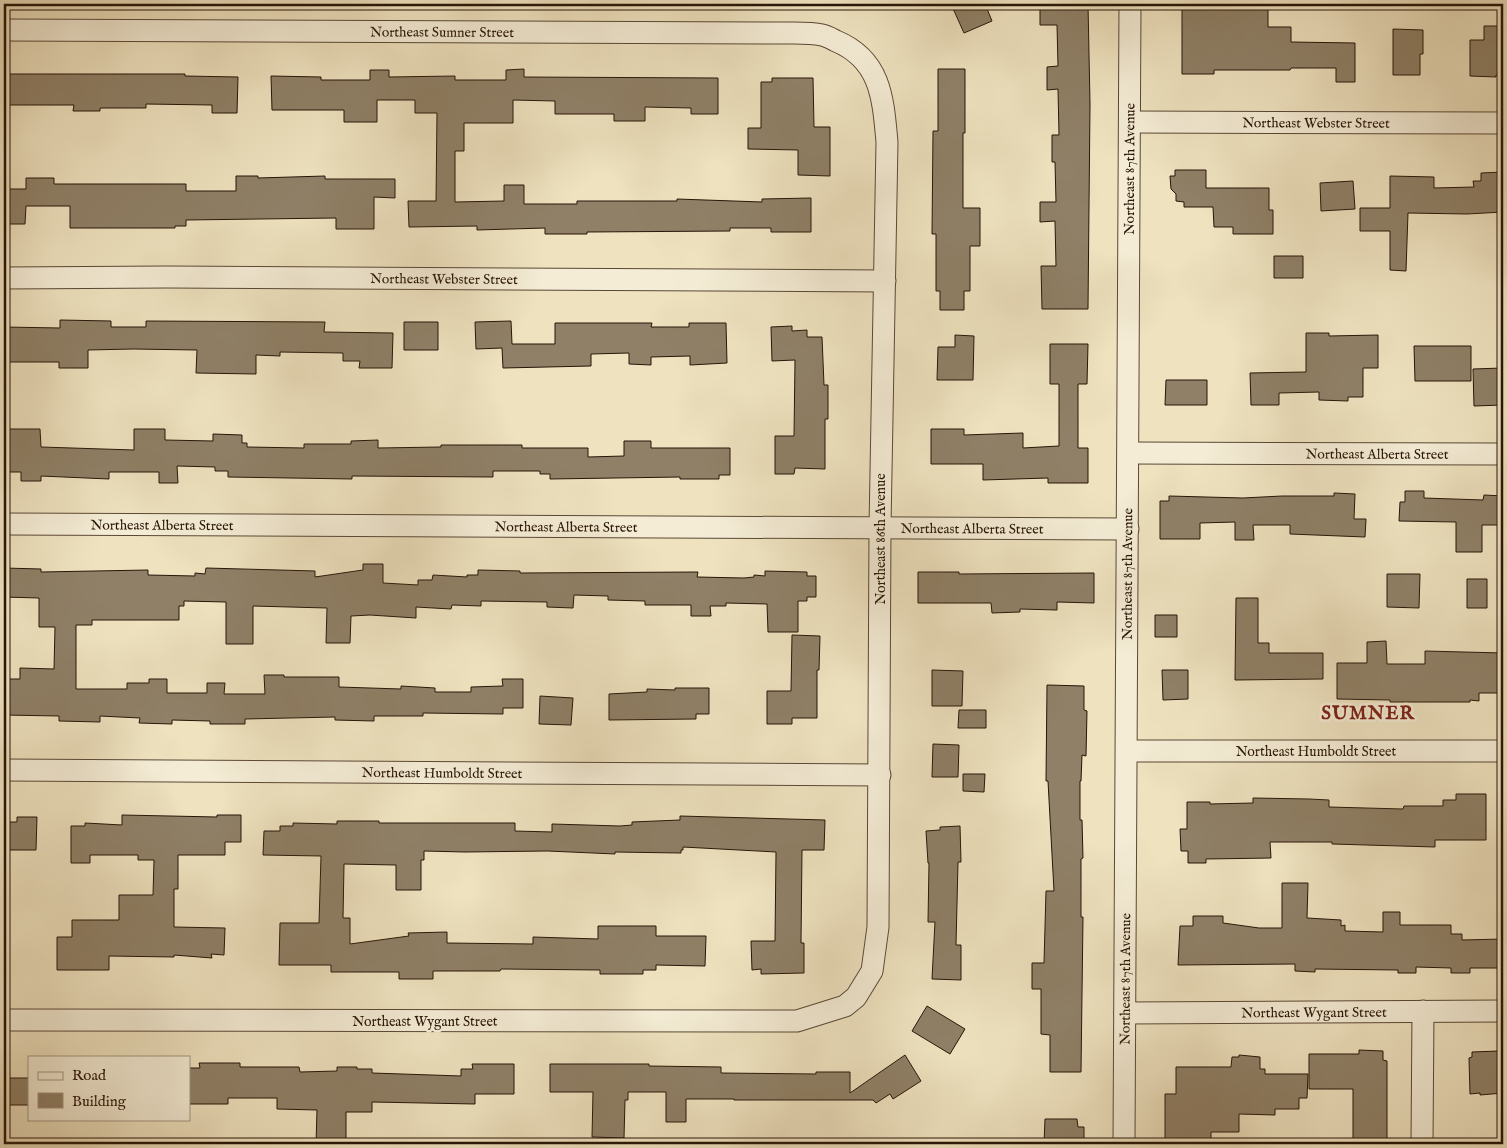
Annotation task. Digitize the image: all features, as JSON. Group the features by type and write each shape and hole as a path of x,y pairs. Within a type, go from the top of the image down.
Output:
{"street":[{"name":"Northeast 87th Avenue","path":"1124,1144 1128,751 1130,4"},
{"name":"Northeast Sumner Street","path":"4,30 794,33 822,35 849,46 869,64"},
{"name":"Northeast 86th Avenue","path":"845,1006 856,997 872,971 878,927 880,527 887,142 880,90 869,64"},
{"name":"Northeast Webster Street","path":"1130,122 1503,123"},
{"name":"Northeast Webster Street","path":"4,278 177,277 885,281"},
{"name":"Northeast Alberta Street","path":"1129,453 1503,454"},
{"name":"Northeast Alberta Street","path":"4,524 1128,529"},
{"name":"Northeast Humboldt Street","path":"1128,751 1503,752"},
{"name":"Northeast Humboldt Street","path":"4,770 880,775"},
{"name":"Northeast Wygant Street","path":"4,1020 797,1021 845,1006"},
{"path":"1422,1144 1423,1011"},
{"name":"Northeast Wygant Street","path":"1125,1012 1503,1011"}],"building":[{"path":"951,4 985,4 992,21 964,33"},
{"path":"1040,4 1088,4 1090,104 1088,309 1042,309 1041,266 1056,266 1055,221 1040,222 1040,202 1056,202 1055,162 1052,162 1052,135 1059,135 1058,89 1047,90 1047,67 1058,66 1057,25 1040,25"},
{"path":"1235,4 1268,4 1268,27 1291,27 1291,42 1355,43 1355,82 1336,82 1336,68 1214,70 1214,74 1182,74 1182,7 1235,7"},
{"path":"1484,26 1503,26 1503,75 1496,75 1496,77 1470,76 1470,40 1484,40"},
{"path":"1393,29 1423,30 1423,54 1420,54 1420,75 1393,75"},
{"path":"524,69 524,77 718,78 718,114 691,114 691,108 645,107 645,121 614,121 614,114 555,114 555,101 513,100 513,123 464,123 464,151 455,151 455,202 504,201 504,185 524,185 524,204 577,204 577,201 677,201 677,199 762,202 762,199 811,198 811,232 771,232 771,228 730,228 730,231 545,234 545,228 477,230 477,226 409,227 408,201 436,201 437,113 415,113 415,100 377,100 377,122 344,122 344,110 272,110 271,76 321,77 321,80 370,80 370,70 389,70 389,77 455,76 455,80 506,80 506,70"},
{"path":"938,69 965,69 963,208 980,208 980,246 970,246 970,291 964,291 964,310 940,310 940,291 936,291 936,234 932,234 933,131 938,131"},
{"path":"6,74 185,74 185,76 238,77 237,113 212,113 212,105 146,104 146,108 100,108 100,111 73,111 74,105 4,105 4,79 6,79"},
{"path":"772,78 813,78 814,127 830,127 830,176 798,175 798,150 748,149 748,128 761,128 761,82 772,82"},
{"path":"1175,170 1206,170 1206,188 1269,188 1269,210 1273,210 1273,234 1233,234 1233,227 1214,227 1213,207 1184,207 1184,202 1176,201 1176,194 1171,189 1170,176 1175,176"},
{"path":"1503,172 1503,212 1467,214 1408,213 1406,271 1390,270 1390,231 1360,231 1360,208 1390,208 1390,176 1434,177 1434,188 1474,187 1473,181 1481,181 1481,173"},
{"path":"236,176 258,176 258,178 325,176 325,179 395,179 395,198 374,197 374,229 336,229 336,218 186,220 186,226 175,226 175,228 70,228 70,206 26,206 25,224 4,224 4,189 26,189 26,178 54,178 54,184 186,184 186,191 236,191"},
{"path":"1353,181 1355,209 1321,211 1320,183"},
{"path":"1274,256 1303,256 1303,278 1274,278"},
{"path":"60,320 111,321 111,327 146,327 146,321 325,322 324,332 393,333 392,368 359,368 360,361 343,361 343,353 280,352 280,356 256,355 256,374 196,373 197,350 133,349 88,350 88,368 59,368 59,362 4,362 4,327 60,328"},
{"path":"511,321 512,344 555,344 555,323 652,323 651,327 689,327 689,323 726,323 727,363 690,365 690,356 651,357 651,365 629,364 629,353 591,354 591,366 503,368 502,348 476,349 475,322"},
{"path":"404,322 438,322 438,350 404,350"},
{"path":"792,326 792,331 807,330 807,337 822,337 824,385 828,385 828,419 825,419 825,469 795,468 794,474 775,474 775,436 794,436 795,360 772,361 771,327"},
{"path":"1306,333 1329,333 1329,336 1378,335 1378,368 1363,368 1363,397 1348,397 1348,401 1319,400 1319,392 1279,393 1279,405 1251,405 1250,373 1306,372"},
{"path":"955,335 974,336 973,380 937,380 938,347 955,347"},
{"path":"1050,344 1088,344 1087,384 1078,384 1078,448 1088,448 1088,483 1048,483 1048,478 983,480 983,464 931,464 931,429 964,429 964,435 1023,433 1023,448 1059,446 1059,384 1050,384"},
{"path":"1414,346 1471,346 1471,381 1415,381"},
{"path":"1502,368 1503,405 1474,406 1473,369"},
{"path":"1166,380 1207,380 1207,405 1165,405"},
{"path":"4,429 40,429 41,447 134,450 134,429 165,429 165,440 213,441 213,434 242,435 242,443 247,443 247,447 304,448 304,444 351,444 351,441 378,440 378,448 441,447 441,445 522,445 522,448 588,448 588,457 624,456 624,441 651,441 651,448 730,448 730,475 719,475 719,479 680,479 680,477 550,479 550,474 540,474 540,471 493,471 493,477 352,476 352,479 228,477 228,471 215,471 215,467 177,466 178,483 159,483 159,472 109,472 109,479 41,476 41,481 21,481 21,472 4,472"},
{"path":"1405,491 1424,491 1424,498 1483,500 1484,495 1503,496 1503,525 1482,525 1482,552 1456,552 1456,522 1399,521 1400,502 1405,502"},
{"path":"1334,493 1355,494 1354,519 1366,519 1365,537 1290,534 1290,525 1253,525 1254,540 1235,540 1235,522 1200,523 1200,539 1160,539 1160,501 1169,501 1169,496 1243,498 1334,496"},
{"path":"363,564 383,564 383,583 418,585 418,580 432,580 433,575 467,577 467,575 478,575 478,570 520,571 520,573 698,572 697,577 744,578 754,577 754,575 765,576 765,571 807,572 807,576 816,576 816,597 807,597 807,601 798,601 798,632 768,632 767,604 726,603 726,606 710,606 711,616 691,616 691,605 645,605 645,601 608,600 608,596 574,595 573,608 547,607 547,602 481,601 481,606 452,605 451,609 416,607 416,618 370,615 351,616 350,643 326,643 327,608 253,606 253,644 226,644 226,602 184,601 184,606 179,606 179,620 92,620 92,625 76,625 76,689 127,689 127,683 149,683 149,679 167,679 167,693 207,693 207,683 225,683 224,694 265,694 264,675 284,675 284,677 339,677 339,687 401,689 401,686 435,688 435,692 471,692 471,687 503,686 502,679 523,679 523,708 503,708 503,714 423,713 423,716 374,716 374,721 335,720 335,717 245,719 245,724 210,724 210,721 172,720 172,724 139,723 140,718 100,716 100,722 59,721 59,716 4,715 4,679 20,679 20,668 54,669 55,627 39,627 39,598 4,597 4,568 41,569 41,572 148,570 148,575 195,576 195,573 205,574 206,568 315,571 315,577 363,570"},
{"path":"918,572 959,572 959,574 1094,573 1094,603 1057,602 1057,610 1020,609 1020,612 992,613 991,603 918,603"},
{"path":"1387,574 1420,574 1419,608 1387,607"},
{"path":"1467,579 1487,579 1487,608 1467,608"},
{"path":"1236,598 1258,598 1258,643 1269,643 1269,653 1323,653 1323,679 1235,680"},
{"path":"1155,615 1177,615 1177,637 1155,637"},
{"path":"792,635 820,636 819,670 817,670 817,718 792,718 792,724 767,724 767,691 791,691"},
{"path":"1386,641 1387,664 1425,664 1425,651 1503,653 1503,693 1479,693 1479,701 1470,700 1470,702 1390,702 1390,700 1337,699 1337,663 1367,663 1367,642"},
{"path":"932,670 963,671 962,706 932,706"},
{"path":"1162,670 1188,670 1188,699 1163,700"},
{"path":"1047,685 1084,686 1084,710 1087,711 1086,756 1082,755 1080,781 1080,820 1082,820 1083,858 1081,859 1081,917 1083,917 1081,1072 1050,1072 1050,1035 1041,1034 1041,989 1032,989 1032,963 1044,963 1046,891 1054,891 1048,781 1046,781"},
{"path":"675,688 709,688 709,714 696,714 696,719 609,720 609,694 647,692 647,689 675,690"},
{"path":"540,696 573,698 571,725 539,724"},
{"path":"959,710 986,710 986,728 958,728"},
{"path":"933,744 959,745 958,777 932,777"},
{"path":"963,774 985,774 984,792 963,791"},
{"path":"1456,794 1486,794 1486,840 1435,840 1435,847 1332,844 1332,842 1270,842 1271,858 1206,859 1206,863 1188,863 1188,851 1181,851 1180,829 1187,829 1187,802 1210,802 1210,804 1253,803 1253,798 1309,799 1329,800 1329,807 1403,809 1404,806 1443,806 1443,800 1456,800"},
{"path":"122,815 217,817 217,815 241,815 241,842 225,842 225,855 178,855 178,889 174,889 174,927 225,928 224,955 211,954 212,958 174,955 174,957 109,956 109,970 57,970 57,937 72,937 72,920 119,920 119,895 153,895 154,860 138,860 138,855 90,855 90,863 71,863 71,826 85,826 85,823 122,825"},
{"path":"680,816 825,820 824,850 802,850 801,943 804,943 804,973 761,974 761,969 752,970 751,941 775,941 776,852 683,847 681,853 615,852 615,854 548,851 424,851 424,860 421,860 421,890 396,890 396,865 344,864 343,918 350,918 350,944 409,936 408,933 447,932 447,943 533,944 533,937 598,939 598,926 656,926 656,936 706,936 705,966 656,965 656,970 643,970 643,974 600,974 600,970 501,969 500,971 433,971 433,979 399,979 399,972 331,972 331,965 279,965 280,923 319,923 321,856 263,855 264,831 280,831 280,826 293,826 293,823 337,824 337,821 379,821 379,823 515,823 515,831 552,832 552,824 620,826 632,825 632,822 680,820"},
{"path":"17,817 37,817 36,850 4,850 4,822 17,822"},
{"path":"960,826 961,862 958,862 956,945 961,945 961,980 932,979 935,922 928,922 929,863 926,831 940,830 940,827"},
{"path":"1282,883 1308,883 1307,918 1341,920 1341,926 1345,925 1345,931 1383,932 1383,912 1400,912 1400,925 1451,925 1451,934 1462,934 1462,940 1503,939 1503,968 1470,968 1470,973 1451,973 1451,968 1416,967 1416,973 1398,973 1398,970 1315,969 1315,972 1295,971 1295,964 1178,965 1180,926 1193,926 1193,916 1223,916 1223,923 1259,928 1282,928"},
{"path":"927,1006 965,1029 950,1054 912,1031"},
{"path":"1359,1050 1383,1051 1383,1060 1387,1061 1387,1144 1353,1144 1353,1089 1309,1089 1309,1054 1359,1054"},
{"path":"1499,1051 1499,1057 1502,1057 1503,1093 1470,1094 1469,1058 1472,1057 1472,1052"},
{"path":"905,1055 921,1081 893,1099 890,1094 876,1103 873,1100 686,1099 686,1122 666,1122 666,1092 628,1092 628,1100 625,1100 624,1138 592,1137 593,1092 550,1092 550,1064 649,1064 649,1066 721,1067 721,1073 816,1074 816,1072 850,1072 850,1093"},
{"path":"1239,1055 1260,1057 1260,1069 1265,1069 1265,1074 1308,1074 1307,1098 1299,1098 1299,1109 1275,1109 1275,1115 1239,1114 1239,1132 1211,1132 1211,1144 1165,1144 1165,1094 1176,1094 1176,1067 1231,1067 1232,1057 1239,1057"},
{"path":"199,1063 240,1063 240,1067 299,1067 300,1072 337,1071 337,1067 357,1067 357,1069 372,1069 372,1073 461,1076 461,1069 473,1069 472,1064 514,1064 514,1094 475,1094 475,1104 372,1102 372,1112 346,1112 346,1144 316,1144 317,1110 277,1109 277,1098 228,1098 228,1104 190,1104 190,1068 200,1068"},
{"path":"4,1078 28,1078 28,1105 4,1105"},
{"path":"1045,1119 1077,1119 1078,1127 1084,1127 1084,1144 1044,1144"}],"district":[{"name":"SUMNER","path":"1368,712"}]}
